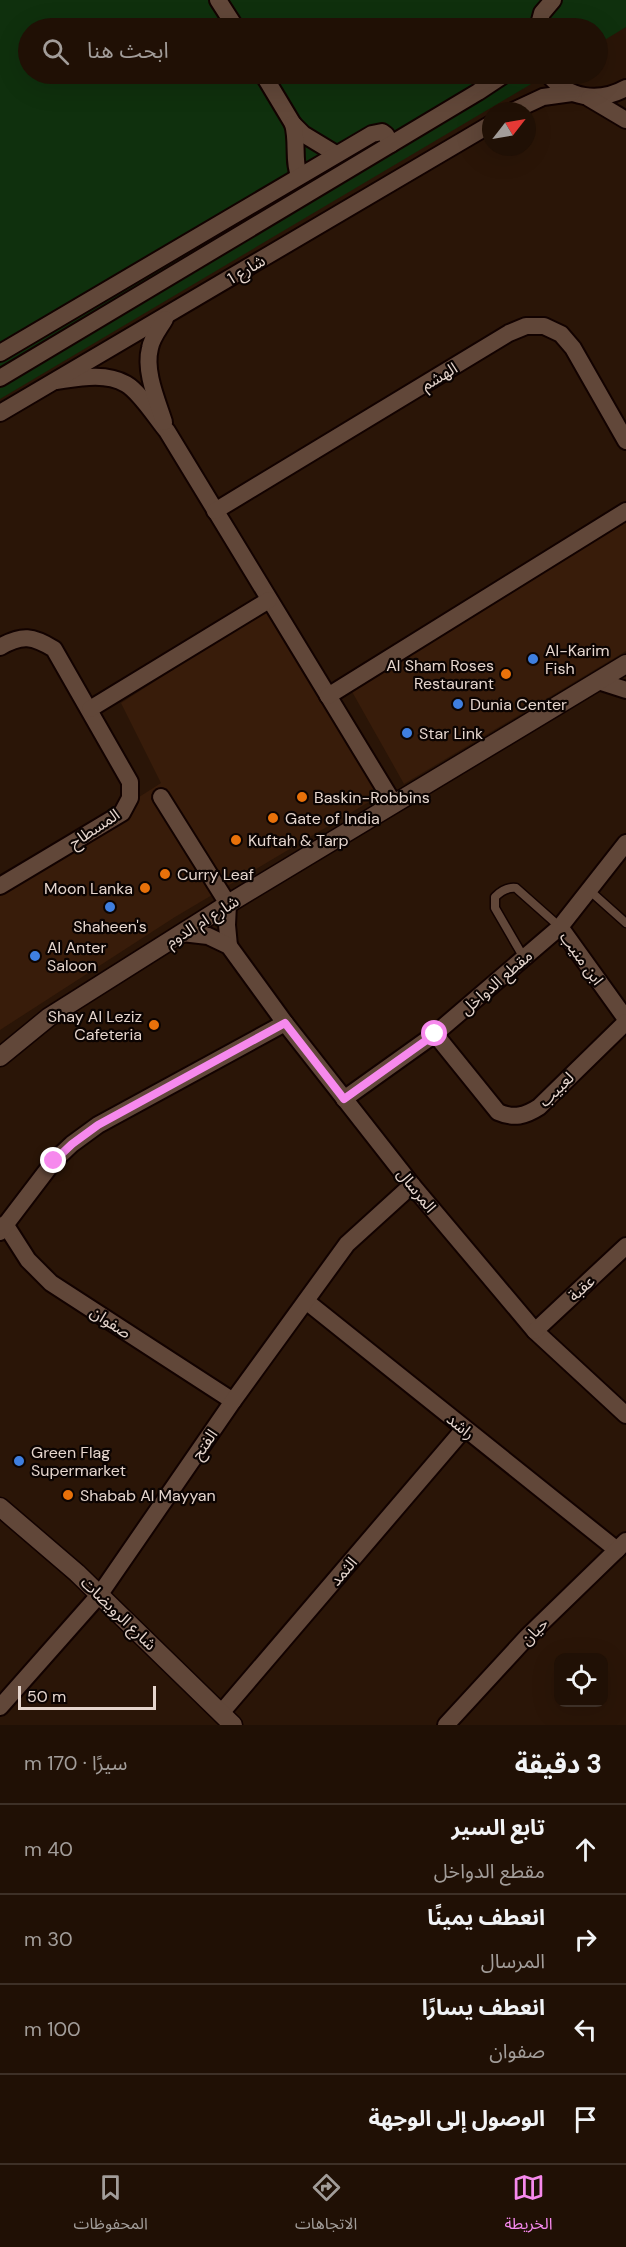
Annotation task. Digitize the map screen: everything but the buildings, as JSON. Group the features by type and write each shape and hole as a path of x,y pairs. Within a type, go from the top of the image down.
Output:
{"street":[{"path":"218,0 230,18"},
{"path":"269,84 293,124 303,134 336,154"},
{"name":"شارع 1","path":"0,378 489,84"},
{"path":"558,84 572,93 589,98 626,120"},
{"path":"589,98 612,96 626,88"},
{"path":"532,102 543,97 572,93"},
{"path":"293,124 297,142 296,166 299,175"},
{"name":"شارع 1","path":"0,413 482,129"},
{"path":"0,353 299,175 376,132 386,135 391,144"},
{"path":"166,317 150,346 148,357 166,431"},
{"name":"الهشم","path":"215,512 509,333 526,326 544,326 561,334 573,348 626,441"},
{"path":"56,381 96,377 127,384 166,431 394,804"},
{"path":"327,696 626,512"},
{"path":"90,709 269,600"},
{"name":"المسطاح","path":"0,647 21,637 39,639 54,649 130,782 130,798 122,813 0,886"},
{"name":"شارع ام الدوم","path":"0,1057 50,1017 228,904 626,664"},
{"path":"598,681 626,690"},
{"path":"161,797 228,904 229,946"},
{"name":"مقطع الدواخل","path":"344,1099 435,1034 560,927 626,843"},
{"name":"ابن منيب","path":"560,927 626,1021"},
{"path":"182,933 208,936 229,946"},
{"name":"المرسال","path":"229,946 285,1023 412,1185 536,1331 626,1415"},
{"name":"لعبيب","path":"435,1034 498,1112 508,1116 519,1116 538,1107 626,1021"},
{"name":"صفوان","path":"233,1401 51,1282 28,1260 3,1228 54,1161 98,1125 285,1023"},
{"name":"الفتح","path":"0,1707 100,1594 233,1401 347,1244 412,1185"},
{"name":"عقبة","path":"536,1331 626,1246"},
{"name":"راشد","path":"306,1301 464,1428 621,1546"},
{"name":"الثمد","path":"227,1719 464,1428"},
{"name":"شارع الرويضات","path":"0,1508 54,1552 100,1594 227,1719"},
{"name":"حيان","path":"446,1725 528,1637 621,1546"}],"lane":[{"path":"524,958 495,908 495,897 499,893 516,888 560,927"},
{"path":"589,890 626,923"}],"shaded area":[{"path":"626,510 626,651 404,784 346,681"},
{"path":"275,604 384,793 175,917 0,1030 0,886 161,783 121,703"}],"green space":[{"path":"0,0 626,0 626,27 608,38 608,18 18,18 18,84 531,84 501,102 482,102 482,113 0,399"}],"place":[{"name":"Al-Karim Fish","path":"533,659"},
{"name":"Al Sham Roses Restaurant","path":"506,674"},
{"name":"Dunia Center","path":"458,704"},
{"name":"Star Link","path":"407,733"},
{"name":"Baskin-Robbins","path":"302,797"},
{"name":"Gate of India","path":"273,818"},
{"name":"Kuftah & Tarp","path":"236,840"},
{"name":"Curry Leaf","path":"165,874"},
{"name":"Moon Lanka","path":"145,888"},
{"name":"Shaheen's","path":"110,907"},
{"name":"Al Anter Saloon","path":"35,956"},
{"name":"Shay Al Leziz Cafeteria","path":"154,1025"},
{"name":"Green Flag Supermarket","path":"19,1461"},
{"name":"Shabab Al Mayyan","path":"68,1495"}],"route":[{"path":"54,1161 98,1125 285,1023 344,1099 435,1034"}]}
